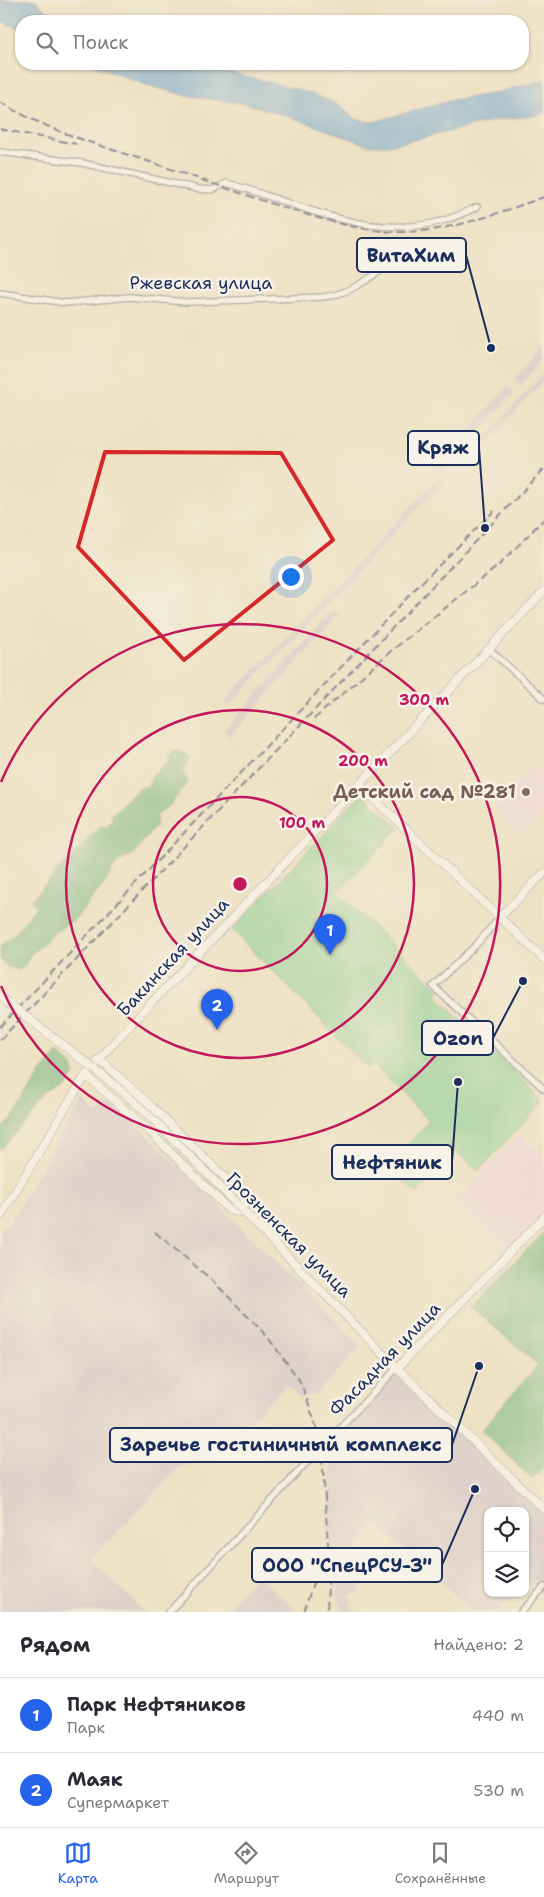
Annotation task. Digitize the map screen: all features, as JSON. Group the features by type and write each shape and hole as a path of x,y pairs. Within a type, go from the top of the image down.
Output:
{"main road":[{"name":"Бакинская улица","path":"0,1216 86,1075 116,1039 225,923 360,786 544,591"},
{"path":"360,786 544,959"},
{"path":"500,918 544,872"},
{"name":"Грозненская улица","path":"0,997 98,1072 168,1134 398,1368 544,1509"},
{"path":"100,1060 114,1099"},
{"path":"86,1075 149,1130 228,1210 245,1213 244,1196 152,1107 100,1060"},
{"name":"Фасадная улица","path":"398,1368 544,1217"}],"street":[{"path":"0,152 82,163 198,189 212,190 227,183 332,218 369,225 412,226 441,221 478,207"},
{"name":"Ржевская улица","path":"0,293 52,302 76,303 130,297 186,302 323,297 337,295 360,285 393,262"},
{"path":"489,649 544,699"},
{"path":"500,918 476,945 433,986 544,1090"},
{"name":"Фасадная улица","path":"168,1612 320,1448 398,1368"},
{"path":"521,1612 544,1587"}],"highlighted area":[{"path":"105,452 281,453 333,540 184,660 78,547"}],"shaded area":[{"path":"544,347 544,360 521,385 515,379"},
{"path":"544,375 544,380 479,452 476,448"},
{"path":"507,387 514,393 442,474 435,468"},
{"path":"441,475 445,480 229,706 224,702"},
{"path":"334,609 340,615 230,736 224,731"},
{"name":"Детский сад №281","path":"533,765 544,775 544,812 521,836 492,808"},
{"path":"82,1100 97,1114 113,1101 361,1346 316,1394 299,1397 286,1385 209,1460 180,1467 91,1559 145,1612 0,1612 0,1231 10,1221"},
{"path":"520,1134 544,1157 544,1212 508,1249 457,1200"},
{"path":"397,1372 544,1512 544,1582 538,1589 529,1581 529,1507 484,1507 484,1597 511,1597 498,1612 473,1612 376,1524 354,1550 362,1593 350,1595 353,1612 341,1612 334,1574 330,1533 331,1460 328,1445"},
{"path":"257,1575 297,1612 223,1612"}],"green space":[{"path":"176,751 187,754 191,760 182,770 188,782 170,805 156,816 156,825 135,852 116,864 104,884 74,920 54,933 30,955 25,965 19,970 7,967 0,959 0,946 20,928 36,906 31,900 101,825 107,826 112,821 112,814 138,789 148,786 153,775 169,761 169,756"},
{"path":"362,794 399,828 337,892 440,990 436,995 544,1101 478,1171 456,1151 417,1194 388,1167 429,1121 373,1064 368,1068 232,930"},
{"path":"57,1053 71,1064 75,1074 67,1086 47,1100 0,1150 0,1130 12,1119 41,1073"},
{"path":"544,1232 544,1468 532,1479 481,1430 538,1365 471,1307"}],"water":[{"path":"0,0 36,0 44,9 56,15 15,15 15,27 0,20"},
{"path":"107,70 219,71 309,93 335,103 356,119 373,122 453,100 492,94 544,80 544,113 535,116 496,120 389,145 368,145 300,120 247,104 184,95 143,84"}],"railway":[{"path":"0,102 40,123 81,139 294,211 360,228 387,232 438,229 474,220 544,197"},
{"path":"0,129 76,144"},
{"path":"0,1040 544,469"},
{"path":"0,1027 419,585 494,511"},
{"path":"314,719 391,651 498,566 544,519"},
{"path":"155,1232 212,1280 266,1335 298,1378 316,1426 323,1468 329,1560 327,1612"},
{"path":"304,1612 325,1545"}],"place":[{"name":"ВитаХим","path":"491,348"},
{"name":"Кряж","path":"485,528"},
{"name":"Детский сад №281","path":"526,792"},
{"name":"Парк Нефтяников","path":"330,955"},
{"name":"Ozon","path":"523,981"},
{"name":"Маяк","path":"217,1030"},
{"name":"Нефтяник","path":"458,1082"},
{"name":"Заречье гостиничный комплекс","path":"479,1366"},
{"name":"ООО \"СпецРСУ-3\"","path":"475,1489"}]}
